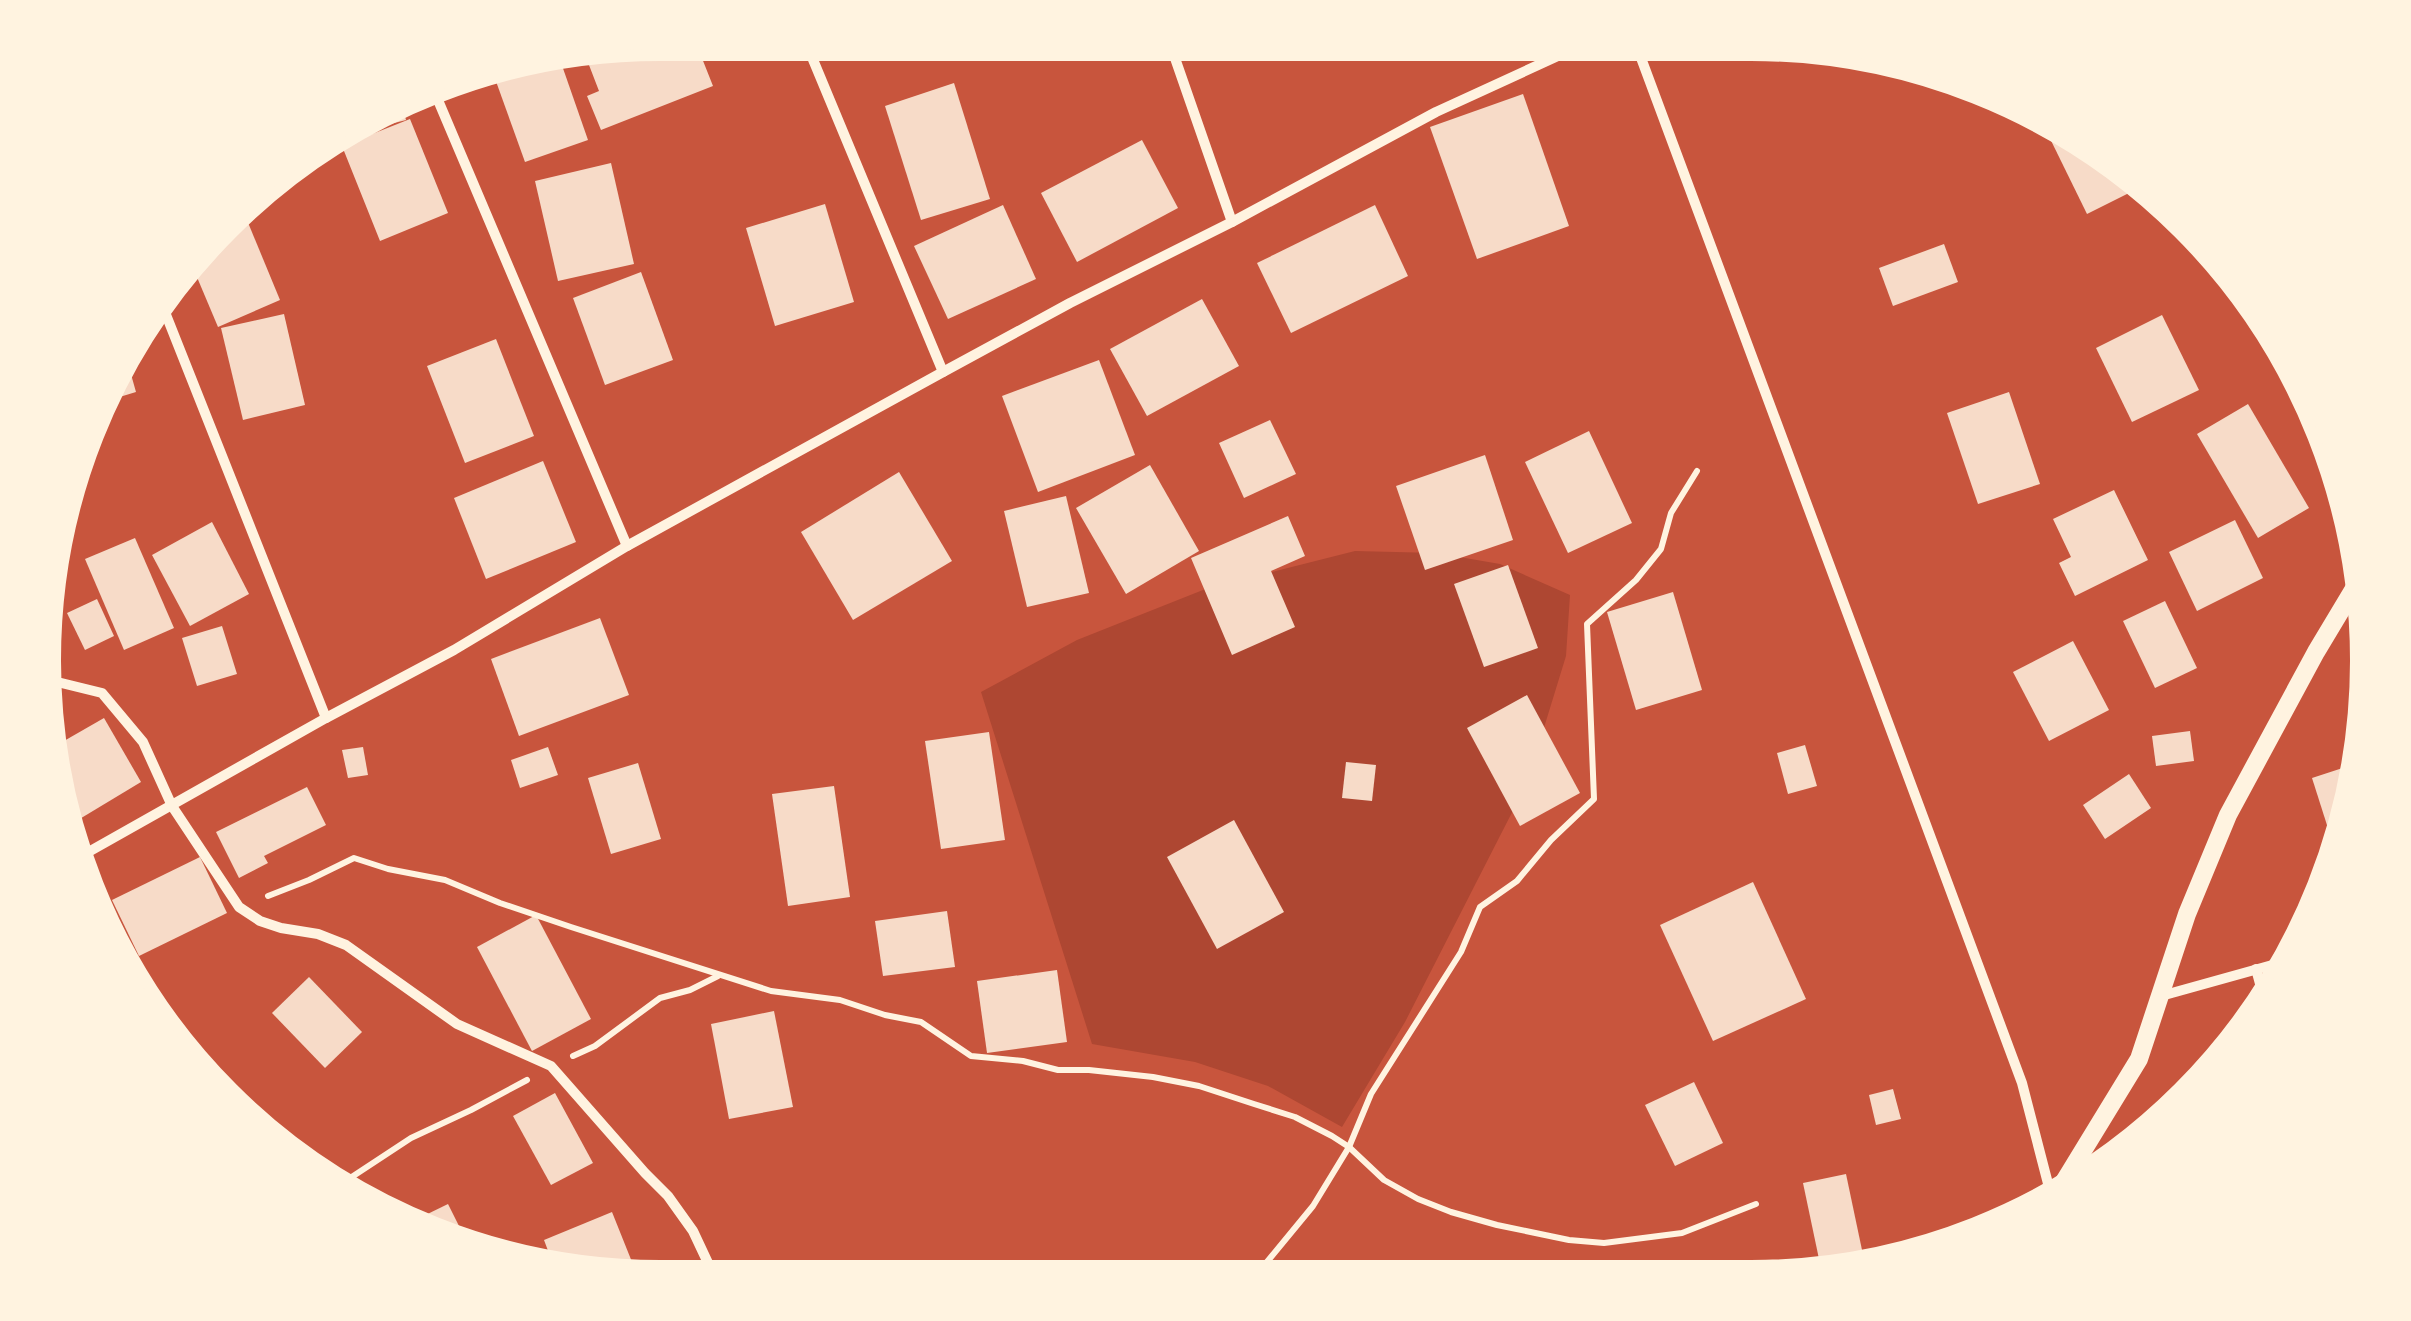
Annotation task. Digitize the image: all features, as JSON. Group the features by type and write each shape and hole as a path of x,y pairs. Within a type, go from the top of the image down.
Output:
{"street":[{"path":"811,55 943,372"},
{"path":"1174,55 1232,222"},
{"path":"86,853 454,650 627,546 1070,303 1232,222 1436,112 1558,55"},
{"path":"1640,55 2022,1083 2048,1188"},
{"path":"437,98 627,546"},
{"path":"165,312 326,718"},
{"path":"2068,1176 2140,1059 2187,914 2228,815 2352,592"},
{"path":"56,682 102,693 143,742 172,806 239,907 260,922 346,944 457,1024 552,1066 668,1196 693,1231 709,1266"},
{"path":"2161,996 2274,964"},
{"path":"2256,969 2261,986"}],"path":[{"path":"1264,1266 1313,1206 1349,1147 1372,1094 1461,952 1480,907 1518,881 1551,840 1594,799 1587,624 1636,580 1661,549 1671,514 1697,471"},
{"path":"239,907 354,858 445,880 500,903 770,991 840,1000 885,1016 921,1022 971,1056 1199,1086 1295,1117 1349,1147 1384,1180 1418,1199 1450,1212 1569,1240 1604,1243 1682,1234 1756,1204"}],"shaded area":[{"path":"1355,551 1436,553 1500,564 1570,595 1566,656 1527,783 1405,1022 1342,1127 1268,1086 1195,1062 1092,1044 981,692 1077,640 1208,588"}],"building":[{"path":"701,55 713,86 601,130 587,96 599,91 587,59 621,56"},
{"path":"561,64 588,140 525,162 495,79"},
{"path":"954,83 990,199 921,220 885,106"},
{"path":"1523,94 1569,226 1477,259 1430,127"},
{"path":"404,112 406,120 371,129"},
{"path":"410,119 448,213 380,241 342,146"},
{"path":"2047,133 2133,191 2087,214"},
{"path":"1142,140 1178,208 1077,262 1041,193"},
{"path":"611,163 634,264 558,281 535,181"},
{"path":"825,204 854,302 775,326 746,228"},
{"path":"1003,205 1036,279 948,319 914,246"},
{"path":"1375,205 1408,276 1291,333 1257,263"},
{"path":"246,219 280,300 218,327 195,273"},
{"path":"1944,244 1958,282 1893,306 1879,268"},
{"path":"641,272 673,360 605,385 573,298"},
{"path":"1202,299 1239,366 1147,416 1110,349"},
{"path":"284,314 305,405 243,420 221,328"},
{"path":"2162,315 2199,390 2132,422 2096,348"},
{"path":"496,339 534,436 465,463 427,366"},
{"path":"1099,360 1135,455 1038,492 1002,396"},
{"path":"130,370 136,392 115,398"},
{"path":"2009,392 2040,484 1978,504 1947,413"},
{"path":"2248,404 2309,508 2258,538 2197,434"},
{"path":"1270,420 1296,474 1244,498 1219,443"},
{"path":"1589,431 1632,523 1568,553 1525,462"},
{"path":"1485,455 1513,540 1425,570 1396,486"},
{"path":"543,461 576,542 486,579 454,498"},
{"path":"1150,465 1199,551 1126,594 1076,508"},
{"path":"899,472 952,561 853,620 801,532"},
{"path":"2114,490 2148,560 2075,596 2059,563 2071,557 2053,519"},
{"path":"1066,496 1089,593 1027,607 1004,511"},
{"path":"1288,516 1305,556 1271,571 1295,627 1232,655 1191,558"},
{"path":"2235,520 2263,578 2197,611 2169,552"},
{"path":"212,522 249,594 190,626 152,555"},
{"path":"135,538 174,628 124,650 85,559"},
{"path":"1508,565 1538,648 1484,667 1454,584"},
{"path":"1673,592 1702,690 1636,710 1607,612"},
{"path":"97,599 114,636 85,650 67,613"},
{"path":"2165,601 2197,668 2155,688 2123,621"},
{"path":"600,618 629,695 519,736 491,659"},
{"path":"222,626 237,674 197,686 182,638"},
{"path":"2073,641 2109,710 2049,741 2013,672"},
{"path":"1527,695 1580,793 1520,826 1467,728"},
{"path":"104,718 141,782 77,821 61,743"},
{"path":"2190,731 2194,761 2156,766 2152,736"},
{"path":"989,732 1005,840 941,849 925,741"},
{"path":"1805,745 1817,786 1788,794 1777,753"},
{"path":"363,747 368,775 348,778 342,750"},
{"path":"548,747 558,775 520,788 511,760"},
{"path":"1346,762 1376,765 1372,801 1342,798"},
{"path":"638,763 661,839 611,854 588,778"},
{"path":"2346,767 2330,834 2312,778"},
{"path":"2129,774 2151,808 2105,839 2083,805"},
{"path":"834,786 850,897 788,906 772,794"},
{"path":"307,787 326,825 264,856 268,863 239,878 216,832"},
{"path":"1234,820 1284,912 1217,949 1167,857"},
{"path":"200,857 227,913 139,956 112,900"},
{"path":"1753,882 1806,999 1713,1041 1660,925"},
{"path":"947,911 955,967 883,976 875,921"},
{"path":"536,915 591,1019 532,1051 477,947"},
{"path":"1057,970 1067,1042 987,1053 977,981"},
{"path":"309,977 362,1032 325,1068 272,1013"},
{"path":"774,1011 793,1107 729,1119 711,1024"},
{"path":"1694,1082 1723,1143 1675,1166 1645,1105"},
{"path":"1893,1089 1901,1119 1876,1125 1869,1095"},
{"path":"555,1093 593,1163 551,1185 513,1116"},
{"path":"1846,1174 1863,1255 1820,1262 1803,1183"},
{"path":"448,1204 462,1233 429,1220 422,1217"},
{"path":"612,1212 633,1265 550,1255 544,1240"}]}
